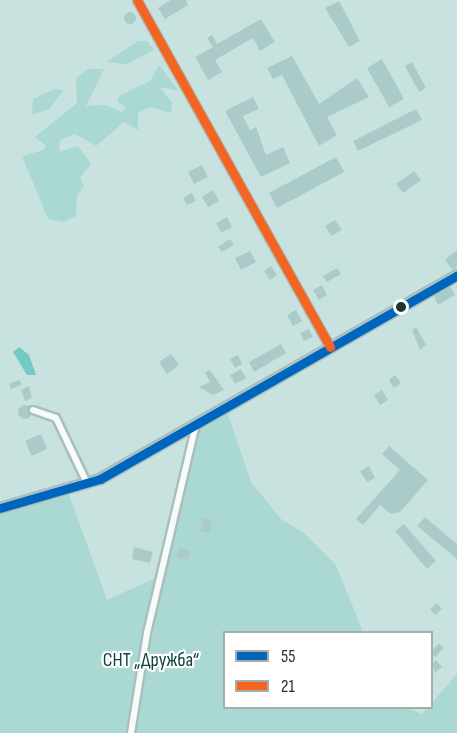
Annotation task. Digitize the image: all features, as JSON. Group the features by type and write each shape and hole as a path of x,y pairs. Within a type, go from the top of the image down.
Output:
{"main road":[{"path":"0,508 87,483 457,275"}],"street":[{"path":"137,0 330,347"},
{"path":"33,410 56,418 87,483"},
{"path":"131,733 147,633 196,423"}],"green space":[{"path":"138,41 147,41 154,50 127,64 106,62"},
{"path":"159,65 179,91 160,87 172,103 171,113 150,107 138,113 138,130 124,122 96,146 75,134 60,140 59,152 78,146 91,164 80,178 84,186 77,196 76,216 64,222 48,219 22,156 44,150 46,146 35,137 77,103 76,78 88,69 104,69 86,106 106,105 122,112 126,108 117,101 119,96 150,81"},
{"path":"55,89 64,90 49,109 32,115 33,99"},
{"name":"СНТ „Дружба“","path":"225,406 251,482 281,519 305,534 336,565 363,631 223,631 223,709 410,709 422,714 426,709 433,709 433,701 457,674 457,733 0,733 0,508 67,489 107,600 162,575 196,423"}],"water":[{"path":"19,347 29,355 36,375 27,375 13,352"}],"building":[{"path":"171,0 186,0 188,5 165,19 158,8"},
{"path":"339,1 360,41 349,47 325,8"},
{"path":"130,12 136,18 130,24 124,18"},
{"path":"261,19 275,42 260,51 253,38 215,60 222,72 208,80 195,57 213,47 207,38 212,35 217,44"},
{"path":"292,56 319,104 357,78 369,97 327,117 337,135 319,146 282,75 273,79 267,68"},
{"path":"382,59 404,99 389,107 367,68"},
{"path":"412,62 426,88 419,92 405,66"},
{"path":"253,97 259,109 243,116 250,130 256,127 266,155 283,147 290,163 261,177 225,111"},
{"path":"416,109 422,120 358,151 353,141"},
{"path":"336,157 344,172 277,208 269,193"},
{"path":"202,165 208,177 194,184 188,172"},
{"path":"414,171 421,180 403,193 396,184"},
{"path":"213,190 219,201 208,207 202,197"},
{"path":"192,193 196,201 187,205 183,198"},
{"path":"227,217 232,227 221,233 216,223"},
{"path":"335,220 342,230 331,236 325,226"},
{"path":"230,239 234,245 222,252 218,247"},
{"path":"457,250 457,267 453,270 445,260"},
{"path":"250,251 256,262 241,270 235,258"},
{"path":"271,266 277,275 270,280 264,271"},
{"path":"337,268 341,274 327,282 323,276"},
{"path":"322,285 327,295 319,300 313,290"},
{"path":"450,286 455,295 438,305 434,296"},
{"path":"296,310 302,321 293,326 287,315"},
{"path":"416,327 426,345 420,350 412,330"},
{"path":"309,329 313,337 304,341 300,333"},
{"path":"281,344 286,353 254,372 249,362"},
{"path":"171,354 179,365 167,374 159,362"},
{"path":"238,355 242,364 235,368 230,359"},
{"path":"241,369 246,378 235,384 230,375"},
{"path":"210,370 224,390 213,395 199,387 210,382 205,372"},
{"path":"395,375 401,383 394,388 389,380"},
{"path":"19,380 22,385 11,389 9,384"},
{"path":"29,386 32,398 25,401 21,390"},
{"path":"382,390 388,400 380,405 374,395"},
{"path":"25,405 30,407 32,412 30,417 25,419 20,417 18,412 20,407"},
{"path":"41,434 47,449 32,456 25,441"},
{"path":"389,446 428,480 400,512 391,514 380,505 363,525 356,519 400,470 382,454"},
{"path":"369,466 375,478 367,482 360,471"},
{"path":"425,517 457,544 457,559 417,526"},
{"path":"203,518 212,520 209,533 200,531"},
{"path":"404,524 436,561 427,569 395,531"},
{"path":"134,547 153,552 150,563 132,559"},
{"path":"179,548 190,551 188,560 176,557"},
{"path":"437,603 442,609 435,615 430,609"},
{"path":"439,643 444,648 434,658 433,650"},
{"path":"436,660 442,667 435,673 433,667"}],"transit line":[{"name":"21","path":"137,0 330,347"},
{"name":"55","path":"0,508 100,479 457,275"}]}
